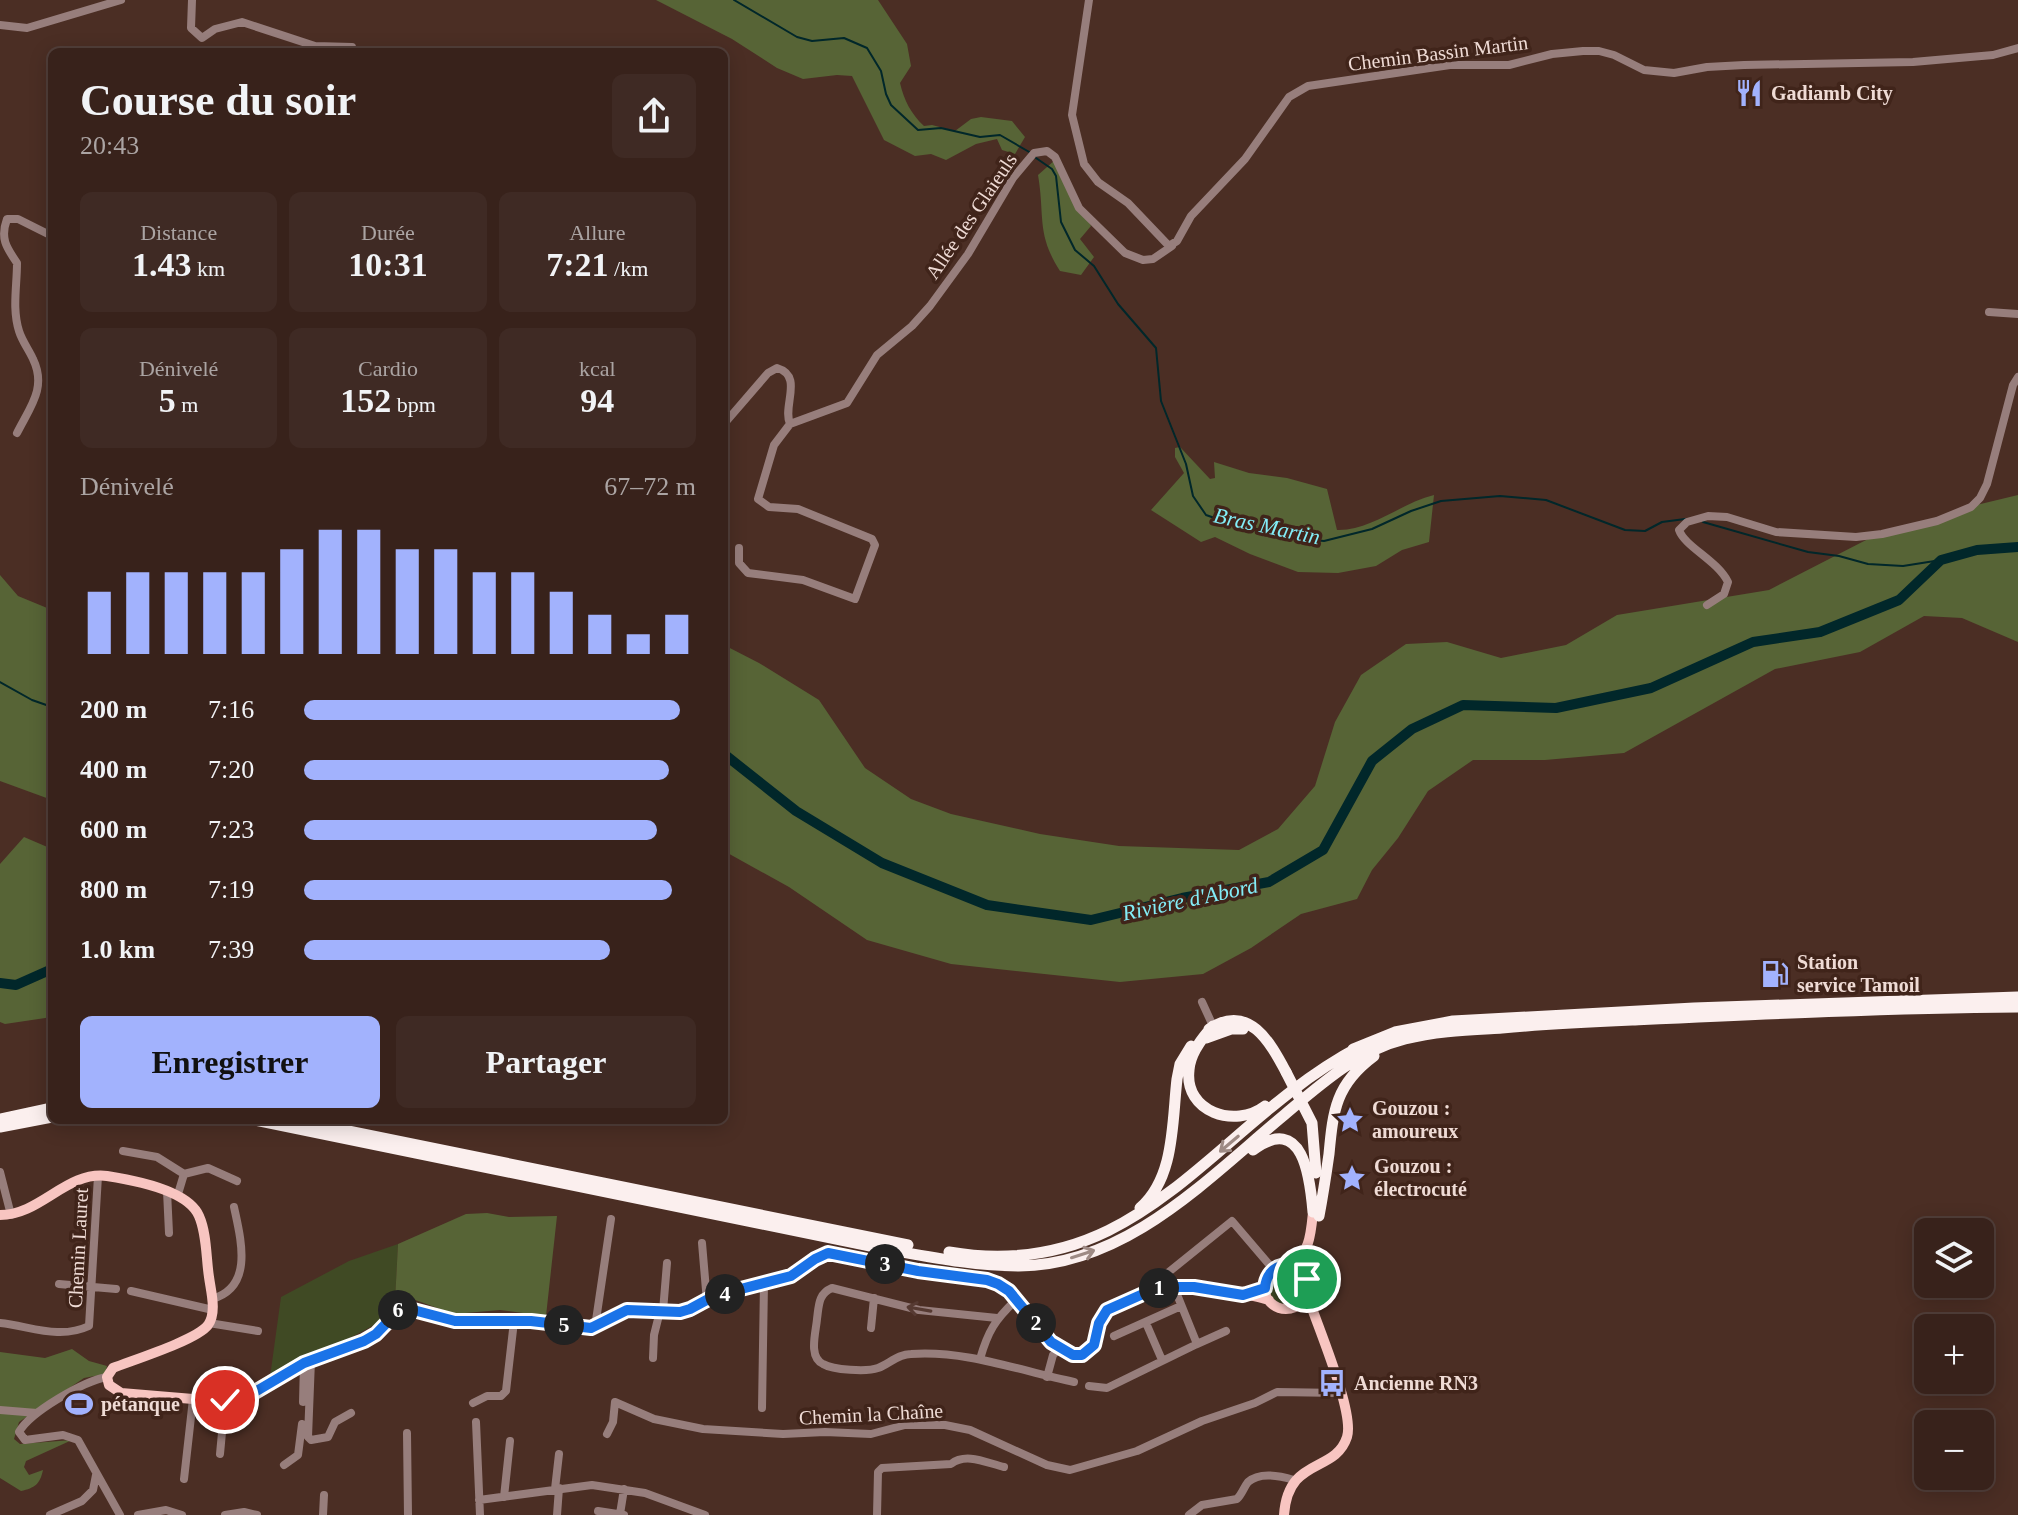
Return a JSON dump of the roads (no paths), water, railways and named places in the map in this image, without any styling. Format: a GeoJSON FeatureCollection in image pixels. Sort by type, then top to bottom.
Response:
{"type":"FeatureCollection","features":[{"type":"Feature","properties":{"kind":"highway"},"geometry":{"type":"LineString","coordinates":[[1213,1026],[1199,1043],[1189,1069],[1192,1093],[1210,1111],[1231,1117],[1259,1111],[1323,1061],[1395,1032],[1453,1021],[1694,1008],[2018,997]]}},
{"type":"Feature","properties":{"kind":"highway"},"geometry":{"type":"LineString","coordinates":[[1124,1238],[1174,1206],[1328,1078],[1360,1058],[1403,1040],[1429,1034],[1516,1027],[1865,1009],[2018,1007]]}},
{"type":"Feature","properties":{"kind":"highway"},"geometry":{"type":"LineString","coordinates":[[1063,1248],[1118,1222],[1143,1206],[1152,1196],[1168,1159],[1180,1064],[1196,1038],[1213,1026],[1230,1021],[1256,1028],[1265,1035],[1312,1123],[1316,1209]]}},
{"type":"Feature","properties":{"kind":"highway"},"geometry":{"type":"LineString","coordinates":[[1213,1026],[1242,1029],[1263,1040],[1286,1072]]}},
{"type":"Feature","properties":{"kind":"highway"},"geometry":{"type":"LineString","coordinates":[[1316,1209],[1332,1117],[1341,1091],[1365,1063],[1375,1055],[1415,1041],[1516,1027]]}},
{"type":"Feature","properties":{"kind":"highway"},"geometry":{"type":"LineString","coordinates":[[1199,1043],[1231,1029]]}},
{"type":"Feature","properties":{"kind":"highway"},"geometry":{"type":"LineString","coordinates":[[314,1124],[958,1254],[1014,1256],[1063,1248],[1119,1227],[1140,1215],[1317,1071],[1359,1047]]}},
{"type":"Feature","properties":{"kind":"highway"},"geometry":{"type":"LineString","coordinates":[[0,1119],[48,1109]]}},
{"type":"Feature","properties":{"kind":"highway"},"geometry":{"type":"LineString","coordinates":[[0,1127],[48,1118]]}},
{"type":"Feature","properties":{"kind":"highway"},"geometry":{"type":"LineString","coordinates":[[274,1124],[880,1248],[976,1264],[1044,1264],[1080,1256],[1124,1238],[1177,1210],[1269,1139],[1290,1142],[1303,1155],[1316,1209]]}},
{"type":"Feature","properties":{"kind":"main road"},"geometry":{"type":"LineString","coordinates":[[5,1215],[31,1209],[77,1180],[98,1176],[172,1193],[194,1207],[202,1224],[212,1305],[209,1323],[194,1336],[113,1368],[107,1377],[109,1385],[121,1393],[193,1399],[225,1400],[248,1396],[308,1362],[364,1341],[376,1334],[402,1307],[455,1321],[514,1321],[595,1327],[627,1310],[680,1312],[707,1302],[714,1296],[791,1276],[828,1253],[998,1284],[1059,1349],[1073,1355],[1089,1352],[1107,1310],[1170,1287],[1194,1287],[1269,1300],[1279,1307],[1300,1307],[1315,1318]]}},
{"type":"Feature","properties":{"kind":"main road"},"geometry":{"type":"LineString","coordinates":[[1269,1300],[1265,1288],[1268,1275],[1273,1269],[1290,1265],[1302,1256],[1316,1209]]}},
{"type":"Feature","properties":{"kind":"main road"},"geometry":{"type":"LineString","coordinates":[[1284,1515],[1285,1497],[1294,1480],[1328,1458],[1346,1439],[1346,1411],[1307,1294],[1308,1285],[1303,1273],[1304,1264],[1314,1246],[1316,1209]]}},
{"type":"Feature","properties":{"kind":"main road"},"geometry":{"type":"LineString","coordinates":[[1290,1265],[1303,1273]]}},
{"type":"Feature","properties":{"kind":"main road"},"geometry":{"type":"LineString","coordinates":[[1243,1295],[1265,1288]]}},
{"type":"Feature","properties":{"kind":"main road"},"geometry":{"type":"LineString","coordinates":[[1296,1306],[1307,1294]]}},
{"type":"Feature","properties":{"kind":"street"},"geometry":{"type":"LineString","coordinates":[[0,25],[27,28],[121,0]]}},
{"type":"Feature","properties":{"kind":"street"},"geometry":{"type":"LineString","coordinates":[[192,0],[191,28],[202,38],[215,29],[242,22],[315,46],[334,48]]}},
{"type":"Feature","properties":{"kind":"street"},"geometry":{"type":"LineString","coordinates":[[1089,0],[1072,115],[1084,164],[1098,182],[1128,203],[1166,245],[1173,246]]}},
{"type":"Feature","properties":{"kind":"street","name":"Chemin Bassin Martin"},"geometry":{"type":"LineString","coordinates":[[1173,246],[1191,216],[1245,159],[1289,97],[1308,86],[1450,65],[1509,65],[1552,54],[1583,51],[1614,55],[1644,70],[1674,73],[1732,66],[1913,62],[1993,55],[2018,48]]}},
{"type":"Feature","properties":{"kind":"street","name":"Allée des Glaieuls"},"geometry":{"type":"LineString","coordinates":[[790,424],[847,403],[877,355],[912,326],[937,296],[968,254],[1013,178],[1034,153],[1047,151],[1055,157],[1079,208],[1125,253],[1143,260],[1153,259],[1173,246]]}},
{"type":"Feature","properties":{"kind":"street"},"geometry":{"type":"LineString","coordinates":[[17,433],[35,397],[40,379],[18,330],[15,301],[17,263],[2,244],[1,231],[4,221],[10,217],[48,234]]}},
{"type":"Feature","properties":{"kind":"street"},"geometry":{"type":"LineString","coordinates":[[1989,312],[2018,314]]}},
{"type":"Feature","properties":{"kind":"street"},"geometry":{"type":"LineString","coordinates":[[728,419],[768,373],[777,368],[787,373],[792,382],[787,415],[790,424],[774,445],[758,499],[769,507],[798,509],[872,539],[875,545],[855,599],[803,580],[748,573],[739,563],[739,548]]}},
{"type":"Feature","properties":{"kind":"street"},"geometry":{"type":"LineString","coordinates":[[1707,605],[1724,594],[1728,582],[1711,559],[1682,536],[1679,530],[1687,522],[1708,516],[1727,517],[1776,532],[1856,537],[1937,521],[1971,507],[1987,484],[2013,385],[2018,377]]}},
{"type":"Feature","properties":{"kind":"street"},"geometry":{"type":"LineString","coordinates":[[1202,1002],[1213,1026]]}},
{"type":"Feature","properties":{"kind":"street"},"geometry":{"type":"LineString","coordinates":[[123,1151],[157,1157],[184,1174]]}},
{"type":"Feature","properties":{"kind":"street"},"geometry":{"type":"LineString","coordinates":[[169,1233],[172,1193],[184,1174],[208,1168],[237,1181]]}},
{"type":"Feature","properties":{"kind":"street"},"geometry":{"type":"LineString","coordinates":[[0,1172],[5,1215]]}},
{"type":"Feature","properties":{"kind":"street","name":"Chemin Lauret"},"geometry":{"type":"LineString","coordinates":[[0,1323],[47,1333],[90,1325],[98,1176]]}},
{"type":"Feature","properties":{"kind":"street"},"geometry":{"type":"LineString","coordinates":[[131,1291],[212,1305],[228,1293],[234,1287],[241,1269],[240,1234],[234,1207]]}},
{"type":"Feature","properties":{"kind":"street"},"geometry":{"type":"LineString","coordinates":[[595,1327],[611,1219]]}},
{"type":"Feature","properties":{"kind":"street"},"geometry":{"type":"LineString","coordinates":[[1197,1344],[1165,1275],[1232,1221],[1273,1269]]}},
{"type":"Feature","properties":{"kind":"street"},"geometry":{"type":"LineString","coordinates":[[702,1243],[707,1302]]}},
{"type":"Feature","properties":{"kind":"street"},"geometry":{"type":"LineString","coordinates":[[653,1358],[667,1263]]}},
{"type":"Feature","properties":{"kind":"street"},"geometry":{"type":"LineString","coordinates":[[762,1408],[764,1283]]}},
{"type":"Feature","properties":{"kind":"street"},"geometry":{"type":"LineString","coordinates":[[59,1284],[116,1289]]}},
{"type":"Feature","properties":{"kind":"street"},"geometry":{"type":"LineString","coordinates":[[997,1318],[919,1310],[840,1289],[826,1291],[819,1301],[814,1352],[819,1361],[828,1366],[863,1370],[880,1367],[906,1354],[980,1359],[1074,1382]]}},
{"type":"Feature","properties":{"kind":"street"},"geometry":{"type":"LineString","coordinates":[[871,1328],[874,1298]]}},
{"type":"Feature","properties":{"kind":"street"},"geometry":{"type":"LineString","coordinates":[[980,1359],[997,1318],[1016,1300]]}},
{"type":"Feature","properties":{"kind":"street"},"geometry":{"type":"LineString","coordinates":[[1114,1336],[1181,1306]]}},
{"type":"Feature","properties":{"kind":"street"},"geometry":{"type":"LineString","coordinates":[[473,1403],[487,1396],[501,1396],[506,1391],[514,1321]]}},
{"type":"Feature","properties":{"kind":"street"},"geometry":{"type":"LineString","coordinates":[[209,1323],[258,1331]]}},
{"type":"Feature","properties":{"kind":"street"},"geometry":{"type":"LineString","coordinates":[[1146,1323],[1162,1360]]}},
{"type":"Feature","properties":{"kind":"street"},"geometry":{"type":"LineString","coordinates":[[1089,1386],[1107,1388],[1226,1331]]}},
{"type":"Feature","properties":{"kind":"street"},"geometry":{"type":"LineString","coordinates":[[1047,1377],[1053,1355],[1059,1349]]}},
{"type":"Feature","properties":{"kind":"street"},"geometry":{"type":"LineString","coordinates":[[308,1362],[308,1437],[311,1440],[328,1437],[335,1422],[351,1413]]}},
{"type":"Feature","properties":{"kind":"street"},"geometry":{"type":"LineString","coordinates":[[284,1465],[298,1455],[308,1362]]}},
{"type":"Feature","properties":{"kind":"street"},"geometry":{"type":"LineString","coordinates":[[107,1377],[86,1383],[38,1413],[19,1432],[21,1439],[29,1440],[71,1436],[81,1445],[117,1513]]}},
{"type":"Feature","properties":{"kind":"street","name":"Chemin la Chaîne"},"geometry":{"type":"LineString","coordinates":[[607,1434],[613,1422],[615,1402],[678,1426],[783,1434],[871,1434],[905,1425],[945,1425],[970,1430],[1047,1465],[1070,1470],[1137,1451],[1202,1421],[1277,1392],[1340,1393]]}},
{"type":"Feature","properties":{"kind":"street"},"geometry":{"type":"LineString","coordinates":[[184,1479],[193,1399]]}},
{"type":"Feature","properties":{"kind":"street"},"geometry":{"type":"LineString","coordinates":[[220,1454],[225,1400]]}},
{"type":"Feature","properties":{"kind":"street"},"geometry":{"type":"LineString","coordinates":[[0,1410],[38,1413]]}},
{"type":"Feature","properties":{"kind":"street"},"geometry":{"type":"LineString","coordinates":[[476,1422],[480,1515]]}},
{"type":"Feature","properties":{"kind":"street"},"geometry":{"type":"LineString","coordinates":[[407,1433],[408,1515]]}},
{"type":"Feature","properties":{"kind":"street"},"geometry":{"type":"LineString","coordinates":[[504,1497],[510,1441]]}},
{"type":"Feature","properties":{"kind":"street"},"geometry":{"type":"LineString","coordinates":[[557,1515],[559,1454]]}},
{"type":"Feature","properties":{"kind":"street"},"geometry":{"type":"LineString","coordinates":[[877,1515],[878,1472],[882,1468],[953,1464],[957,1459],[979,1459],[1004,1467]]}},
{"type":"Feature","properties":{"kind":"street"},"geometry":{"type":"LineString","coordinates":[[50,1515],[82,1501],[93,1490],[96,1475]]}},
{"type":"Feature","properties":{"kind":"street"},"geometry":{"type":"LineString","coordinates":[[1189,1515],[1202,1505],[1237,1499],[1254,1479],[1280,1475],[1294,1480]]}},
{"type":"Feature","properties":{"kind":"street"},"geometry":{"type":"LineString","coordinates":[[479,1500],[592,1485],[645,1493],[705,1515]]}},
{"type":"Feature","properties":{"kind":"street"},"geometry":{"type":"LineString","coordinates":[[598,1511],[622,1515],[624,1489]]}},
{"type":"Feature","properties":{"kind":"street"},"geometry":{"type":"LineString","coordinates":[[323,1515],[324,1495]]}},
{"type":"Feature","properties":{"kind":"street"},"geometry":{"type":"LineString","coordinates":[[138,1515],[157,1510],[182,1515]]}},
{"type":"Feature","properties":{"kind":"street"},"geometry":{"type":"LineString","coordinates":[[225,1515],[244,1512],[257,1515]]}},
{"type":"Feature","properties":{"kind":"waterway","name":"Bras Martin"},"geometry":{"type":"LineString","coordinates":[[734,0],[797,37],[812,41],[844,38],[867,48],[881,71],[891,105],[918,130],[941,128],[980,137],[1000,135],[1031,153]]}},
{"type":"Feature","properties":{"kind":"waterway","name":"Bras Martin"},"geometry":{"type":"LineString","coordinates":[[1036,158],[1052,169],[1056,176],[1061,222],[1075,250],[1094,266],[1118,304],[1156,348],[1161,401],[1186,464],[1193,496],[1206,515],[1294,538],[1324,541],[1372,529],[1441,501],[1500,496],[1546,500],[1625,530],[1645,531],[1662,522],[1685,519]]}},
{"type":"Feature","properties":{"kind":"waterway","name":"Bras Martin"},"geometry":{"type":"LineString","coordinates":[[1703,522],[1808,552],[1868,564],[1903,566],[1941,560]]}},
{"type":"Feature","properties":{"kind":"waterway","name":"Rivière d'Abord"},"geometry":{"type":"LineString","coordinates":[[728,757],[796,811],[882,863],[987,905],[1091,920],[1182,898],[1269,882],[1323,850],[1372,761],[1412,729],[1463,705],[1556,708],[1651,688],[1753,642],[1820,632],[1899,600],[1941,560],[1977,550],[2018,547]]}},
{"type":"Feature","properties":{"kind":"waterway"},"geometry":{"type":"LineString","coordinates":[[0,682],[48,706]]}},
{"type":"Feature","properties":{"kind":"waterway","name":"Rivière d'Abord"},"geometry":{"type":"LineString","coordinates":[[0,983],[16,985],[48,971]]}},
{"type":"Feature","properties":{"kind":"place","name":"Gadiamb City"},"geometry":{"type":"Point","coordinates":[1749,93]}},
{"type":"Feature","properties":{"kind":"place","name":"Station service Tamoil"},"geometry":{"type":"Point","coordinates":[1775,974]}},
{"type":"Feature","properties":{"kind":"place","name":"Gouzou : amoureux"},"geometry":{"type":"Point","coordinates":[1350,1120]}},
{"type":"Feature","properties":{"kind":"place","name":"Gouzou : électrocuté"},"geometry":{"type":"Point","coordinates":[1352,1178]}},
{"type":"Feature","properties":{"kind":"place","name":"Ancienne RN3"},"geometry":{"type":"Point","coordinates":[1332,1383]}},
{"type":"Feature","properties":{"kind":"place","name":"pétanque"},"geometry":{"type":"Point","coordinates":[79,1404]}}]}
